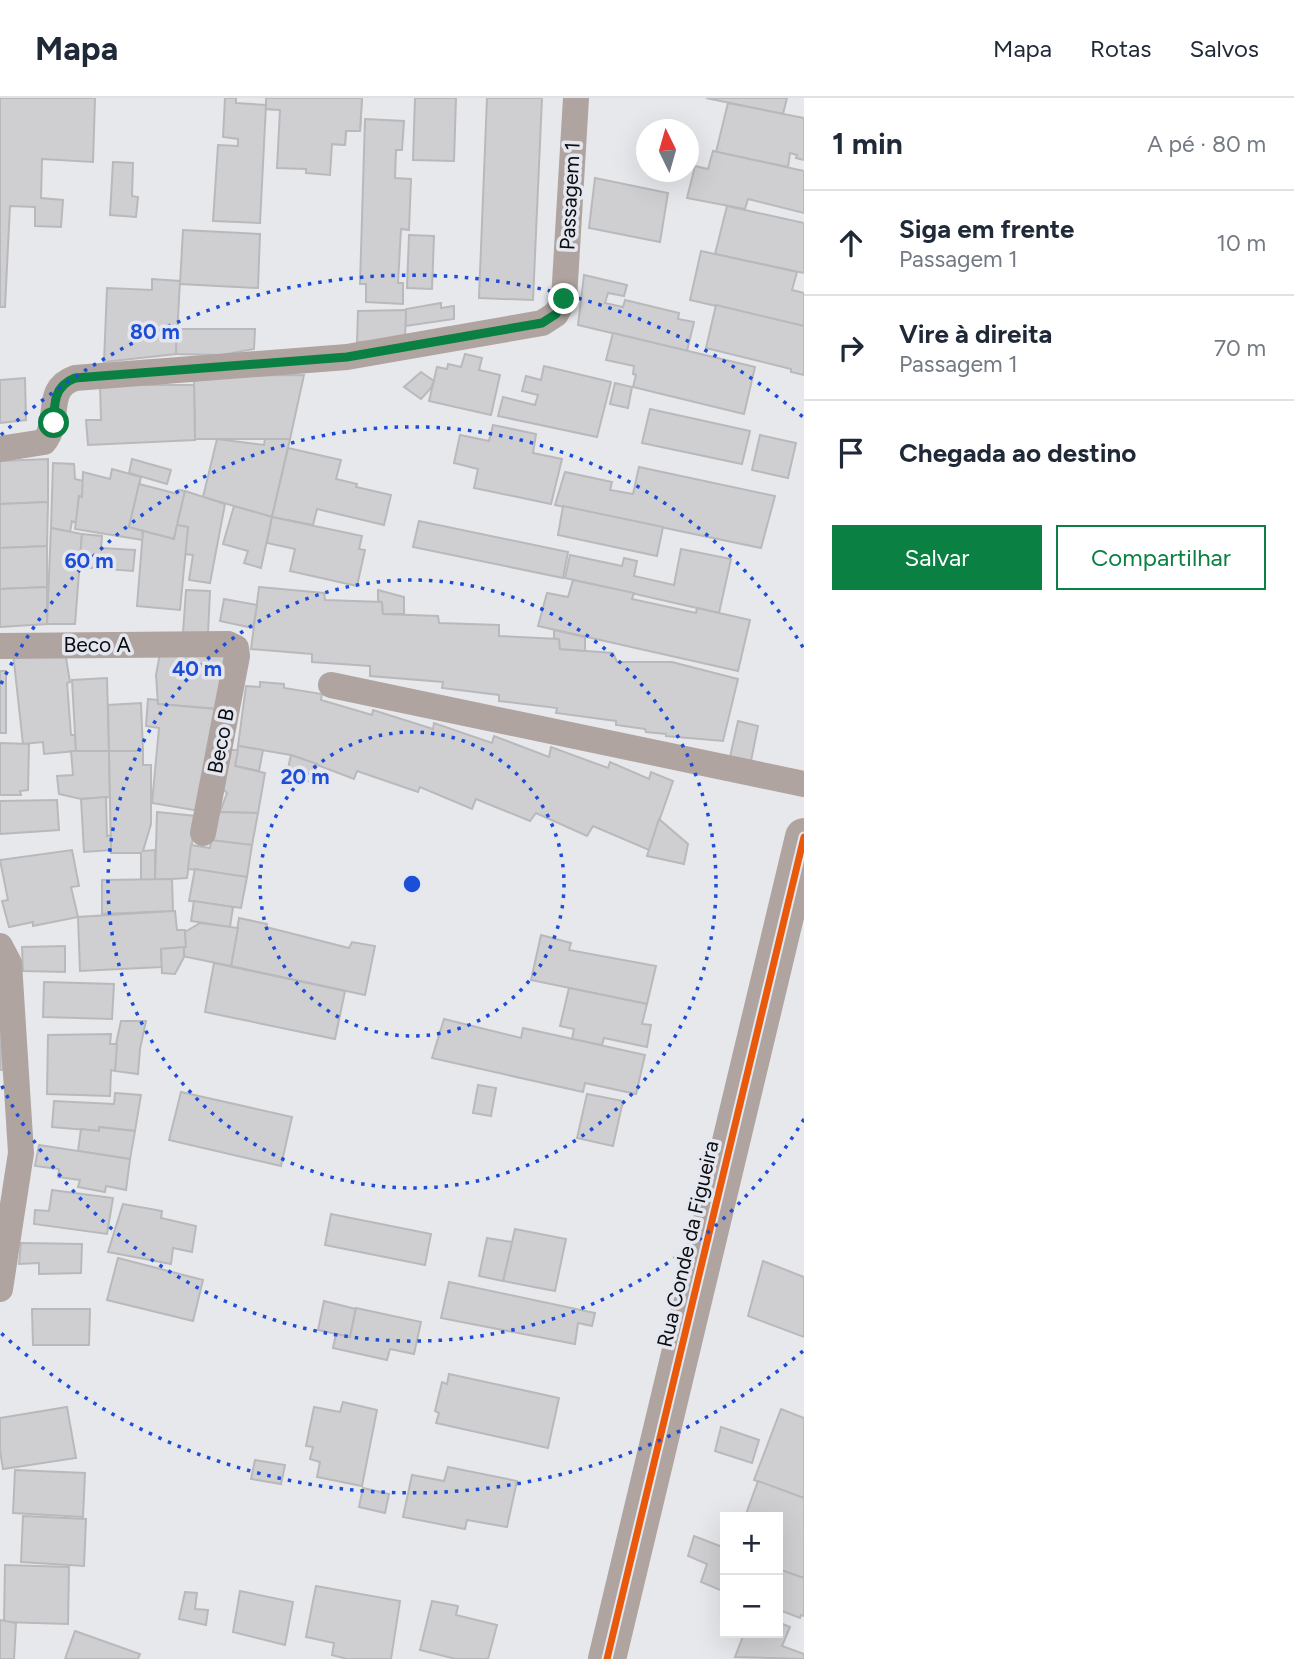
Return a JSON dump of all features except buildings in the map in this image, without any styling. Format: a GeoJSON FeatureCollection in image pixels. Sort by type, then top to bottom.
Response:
{"type":"FeatureCollection","features":[{"type":"Feature","properties":{"kind":"street","name":"Rua Conde da Figueira"},"geometry":{"type":"LineString","coordinates":[[607,1659],[804,837]]}},
{"type":"Feature","properties":{"kind":"lane","name":"Passagem 1"},"geometry":{"type":"LineString","coordinates":[[0,449],[44,442],[51,434],[54,423],[54,400],[58,390],[65,382],[75,378],[347,357],[542,323],[556,314],[564,299],[576,98]]}},
{"type":"Feature","properties":{"kind":"lane","name":"Beco A"},"geometry":{"type":"LineString","coordinates":[[0,646],[228,644],[236,648]]}},
{"type":"Feature","properties":{"kind":"lane","name":"Beco B"},"geometry":{"type":"LineString","coordinates":[[203,834],[237,656],[236,648]]}},
{"type":"Feature","properties":{"kind":"lane"},"geometry":{"type":"LineString","coordinates":[[331,685],[804,784]]}},
{"type":"Feature","properties":{"kind":"lane"},"geometry":{"type":"LineString","coordinates":[[0,946],[9,963],[21,1153],[0,1289]]}},
{"type":"Feature","properties":{"kind":"cycle path"},"geometry":{"type":"LineString","coordinates":[[607,1659],[804,837]]}},
{"type":"Feature","properties":{"kind":"route"},"geometry":{"type":"LineString","coordinates":[[54,423],[54,400],[58,390],[65,382],[75,378],[347,357],[542,323],[556,314],[564,299]]}}]}
